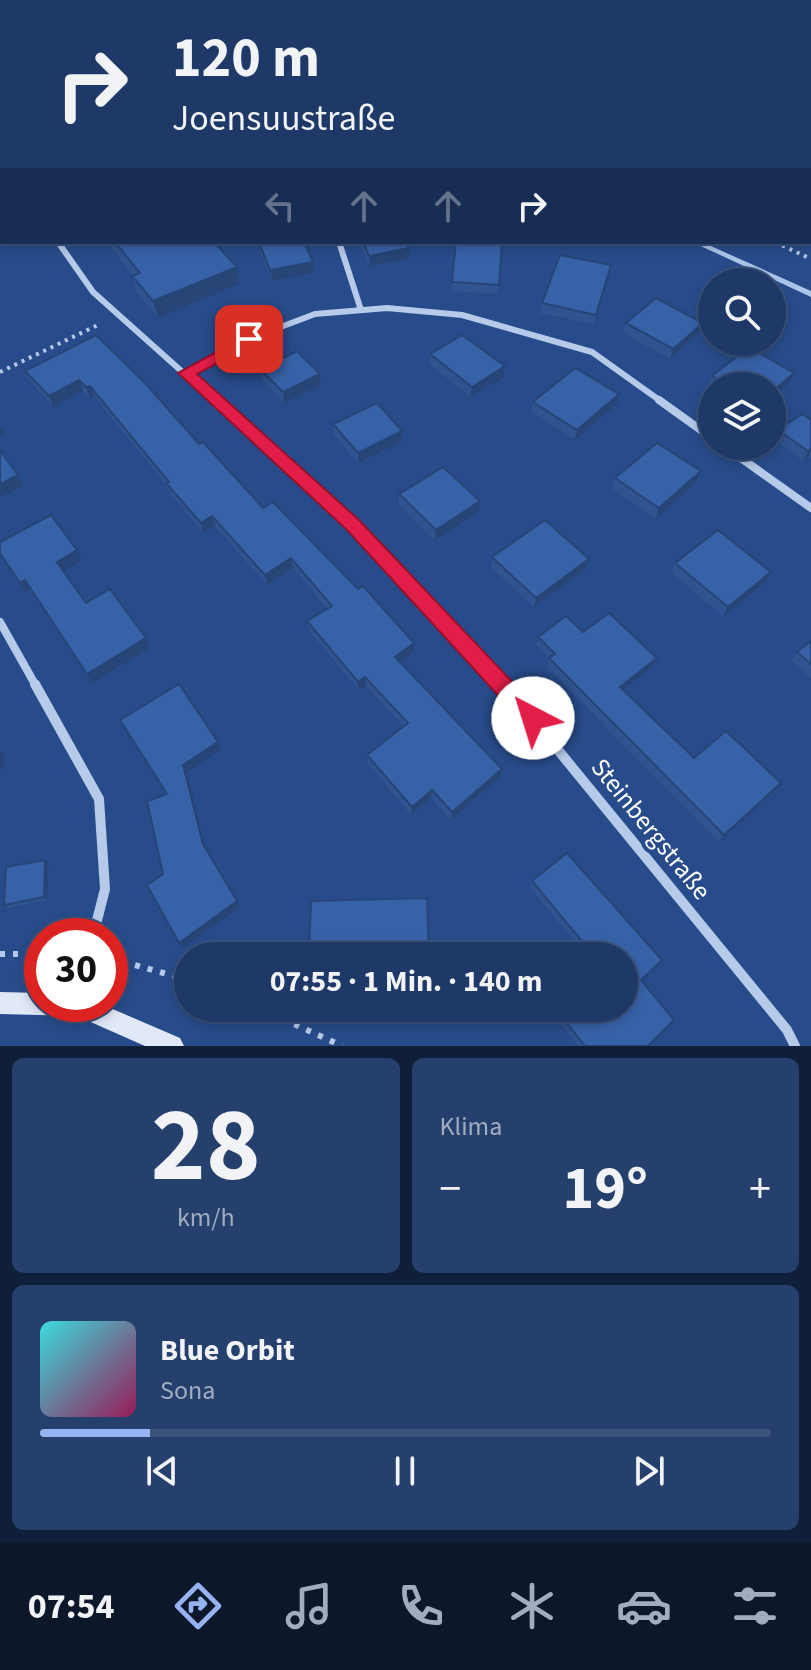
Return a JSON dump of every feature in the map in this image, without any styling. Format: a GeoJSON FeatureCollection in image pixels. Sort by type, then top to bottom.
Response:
{"type":"FeatureCollection","features":[{"type":"Feature","properties":{"kind":"main road"},"geometry":{"type":"LineString","coordinates":[[0,1003],[24,1004]]}},
{"type":"Feature","properties":{"kind":"main road"},"geometry":{"type":"LineString","coordinates":[[116,1022],[172,1046]]}},
{"type":"Feature","properties":{"kind":"street","name":"Steinbergstraße"},"geometry":{"type":"LineString","coordinates":[[59,244],[93,292],[353,525],[513,694],[787,1030],[795,1046]]}},
{"type":"Feature","properties":{"kind":"street"},"geometry":{"type":"LineString","coordinates":[[340,244],[361,310]]}},
{"type":"Feature","properties":{"kind":"street"},"geometry":{"type":"LineString","coordinates":[[186,373],[249,339],[315,314],[387,308],[462,315],[592,352],[698,428]]}},
{"type":"Feature","properties":{"kind":"street"},"geometry":{"type":"LineString","coordinates":[[744,460],[811,508]]}},
{"type":"Feature","properties":{"kind":"street"},"geometry":{"type":"LineString","coordinates":[[0,622],[99,799],[105,889],[98,918]]}},
{"type":"Feature","properties":{"kind":"path"},"geometry":{"type":"LineString","coordinates":[[779,244],[811,259]]}},
{"type":"Feature","properties":{"kind":"path"},"geometry":{"type":"LineString","coordinates":[[0,372],[119,315]]}},
{"type":"Feature","properties":{"kind":"path"},"geometry":{"type":"LineString","coordinates":[[0,954],[24,954]]}},
{"type":"Feature","properties":{"kind":"path"},"geometry":{"type":"LineString","coordinates":[[128,963],[174,976]]}},
{"type":"Feature","properties":{"kind":"path"},"geometry":{"type":"LineString","coordinates":[[290,1022],[342,1046]]}},
{"type":"Feature","properties":{"kind":"building"},"geometry":{"type":"Polygon","coordinates":[[[117,244],[216,244],[237,267],[153,301],[132,276],[140,273],[117,244]]]}},
{"type":"Feature","properties":{"kind":"building"},"geometry":{"type":"Polygon","coordinates":[[[260,244],[305,244],[313,262],[270,270],[260,244]]]}},
{"type":"Feature","properties":{"kind":"building"},"geometry":{"type":"Polygon","coordinates":[[[364,244],[407,244],[409,248],[369,256],[364,244]]]}},
{"type":"Feature","properties":{"kind":"building"},"geometry":{"type":"Polygon","coordinates":[[[456,244],[502,244],[499,285],[452,282],[456,244]]]}},
{"type":"Feature","properties":{"kind":"building"},"geometry":{"type":"Polygon","coordinates":[[[560,255],[611,265],[596,315],[542,303],[560,255]]]}},
{"type":"Feature","properties":{"kind":"building"},"geometry":{"type":"Polygon","coordinates":[[[656,298],[698,320],[698,327],[673,349],[626,323],[656,298]]]}},
{"type":"Feature","properties":{"kind":"building"},"geometry":{"type":"Polygon","coordinates":[[[96,335],[145,383],[199,444],[203,442],[263,508],[273,502],[358,589],[363,586],[414,643],[395,657],[502,769],[452,812],[432,790],[412,807],[367,755],[408,723],[365,677],[358,682],[307,621],[332,606],[291,558],[265,575],[212,516],[201,523],[90,386],[86,387],[79,380],[49,396],[25,371],[96,335]]]}},
{"type":"Feature","properties":{"kind":"building"},"geometry":{"type":"Polygon","coordinates":[[[462,335],[505,366],[472,387],[430,354],[462,335]]]}},
{"type":"Feature","properties":{"kind":"building"},"geometry":{"type":"Polygon","coordinates":[[[297,351],[320,374],[283,392],[260,369],[297,351]]]}},
{"type":"Feature","properties":{"kind":"building"},"geometry":{"type":"Polygon","coordinates":[[[738,356],[765,356],[794,373],[786,380],[786,372],[717,372],[738,356]]]}},
{"type":"Feature","properties":{"kind":"building"},"geometry":{"type":"Polygon","coordinates":[[[575,368],[619,394],[577,430],[533,402],[575,368]]]}},
{"type":"Feature","properties":{"kind":"building"},"geometry":{"type":"Polygon","coordinates":[[[377,403],[402,431],[358,453],[333,424],[377,403]]]}},
{"type":"Feature","properties":{"kind":"building"},"geometry":{"type":"Polygon","coordinates":[[[802,414],[811,420],[811,449],[808,451],[786,436],[786,425],[802,414]]]}},
{"type":"Feature","properties":{"kind":"building"},"geometry":{"type":"Polygon","coordinates":[[[657,443],[701,471],[659,508],[615,478],[657,443]]]}},
{"type":"Feature","properties":{"kind":"building"},"geometry":{"type":"Polygon","coordinates":[[[0,450],[18,475],[0,484],[0,450]]]}},
{"type":"Feature","properties":{"kind":"building"},"geometry":{"type":"Polygon","coordinates":[[[443,467],[480,501],[436,530],[399,494],[443,467]]]}},
{"type":"Feature","properties":{"kind":"building"},"geometry":{"type":"Polygon","coordinates":[[[51,515],[77,550],[57,562],[86,603],[110,589],[146,638],[87,674],[25,580],[20,583],[0,553],[0,542],[51,515]]]}},
{"type":"Feature","properties":{"kind":"building"},"geometry":{"type":"Polygon","coordinates":[[[545,520],[589,559],[536,598],[492,557],[545,520]]]}},
{"type":"Feature","properties":{"kind":"building"},"geometry":{"type":"Polygon","coordinates":[[[718,530],[771,572],[728,607],[675,563],[718,530]]]}},
{"type":"Feature","properties":{"kind":"building"},"geometry":{"type":"Polygon","coordinates":[[[609,613],[657,658],[620,687],[694,758],[726,731],[781,783],[724,835],[549,658],[555,654],[538,637],[566,616],[583,632],[609,613]]]}},
{"type":"Feature","properties":{"kind":"building"},"geometry":{"type":"Polygon","coordinates":[[[811,641],[811,664],[797,652],[811,641]]]}},
{"type":"Feature","properties":{"kind":"building"},"geometry":{"type":"Polygon","coordinates":[[[179,684],[218,742],[183,765],[203,844],[237,901],[180,942],[147,885],[163,874],[147,801],[167,794],[120,720],[179,684]]]}},
{"type":"Feature","properties":{"kind":"building"},"geometry":{"type":"Polygon","coordinates":[[[567,853],[662,960],[641,980],[674,1020],[648,1046],[585,1046],[566,1022],[638,1022],[638,942],[582,942],[532,881],[567,853]]]}},
{"type":"Feature","properties":{"kind":"building"},"geometry":{"type":"Polygon","coordinates":[[[45,860],[44,897],[4,905],[6,867],[45,860]]]}},
{"type":"Feature","properties":{"kind":"building"},"geometry":{"type":"Polygon","coordinates":[[[427,898],[429,942],[310,942],[311,901],[427,898]]]}},
{"type":"Feature","properties":{"kind":"waterway"},"geometry":{"type":"LineString","coordinates":[[700,244],[811,294]]}},
{"type":"Feature","properties":{"kind":"route"},"geometry":{"type":"LineString","coordinates":[[249,339],[186,373],[353,525],[533,718]]}}]}
